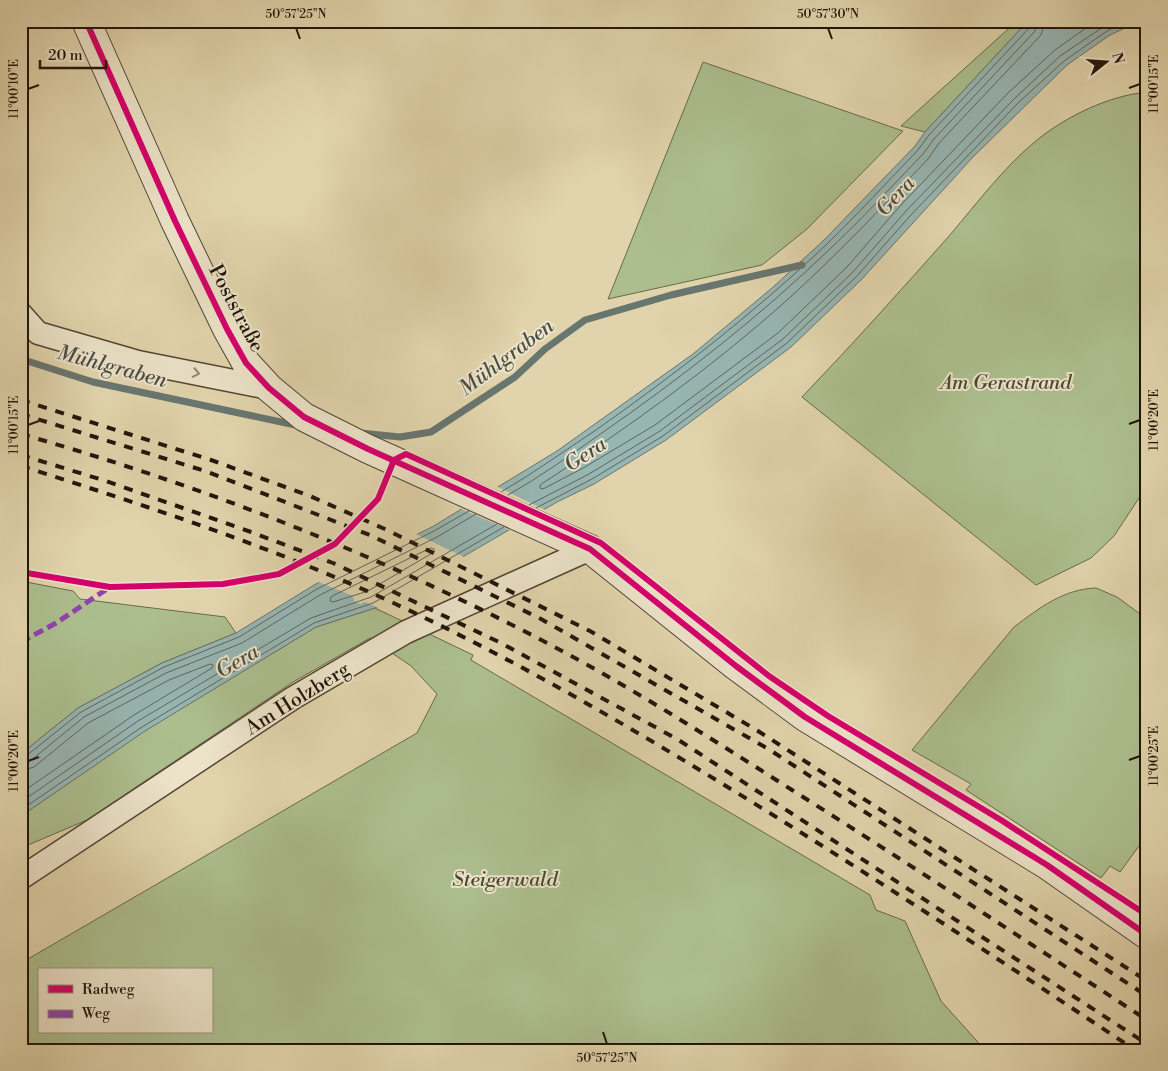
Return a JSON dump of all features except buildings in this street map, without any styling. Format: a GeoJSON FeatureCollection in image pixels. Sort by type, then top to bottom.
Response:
{"type":"FeatureCollection","features":[{"type":"Feature","properties":{"kind":"street","name":"Poststraße"},"geometry":{"type":"LineString","coordinates":[[86,21],[175,221],[227,329],[246,363],[269,388],[304,417],[368,449],[559,537],[590,549],[736,666],[805,717],[1047,865],[1147,935]]}},
{"type":"Feature","properties":{"kind":"street"},"geometry":{"type":"LineString","coordinates":[[21,314],[38,333],[138,362],[269,388]]}},
{"type":"Feature","properties":{"kind":"street","name":"Am Holzberg"},"geometry":{"type":"LineString","coordinates":[[21,878],[293,698],[398,636],[590,549]]}},
{"type":"Feature","properties":{"kind":"green space"},"geometry":{"type":"Polygon","coordinates":[[[1017,21],[1028,21],[925,132],[901,126],[1017,21]]]}},
{"type":"Feature","properties":{"kind":"green space"},"geometry":{"type":"Polygon","coordinates":[[[703,62],[903,131],[807,229],[762,265],[608,299],[703,62]]]}},
{"type":"Feature","properties":{"kind":"green space","name":"Am Gerastrand"},"geometry":{"type":"Polygon","coordinates":[[[1147,92],[1147,486],[1114,536],[1091,558],[1036,585],[802,397],[877,317],[991,186],[1037,140],[1061,123],[1089,108],[1132,94],[1147,92]]]}},
{"type":"Feature","properties":{"kind":"green space"},"geometry":{"type":"Polygon","coordinates":[[[21,581],[73,591],[80,599],[225,617],[236,633],[162,663],[78,708],[21,754],[21,581]]]}},
{"type":"Feature","properties":{"kind":"green space"},"geometry":{"type":"Polygon","coordinates":[[[1096,588],[1117,597],[1147,619],[1147,835],[1120,872],[1110,866],[1101,878],[966,790],[971,784],[912,750],[1014,627],[1052,601],[1073,592],[1096,588]]]}},
{"type":"Feature","properties":{"kind":"green space","name":"Steigerwald"},"geometry":{"type":"Polygon","coordinates":[[[375,608],[473,655],[471,660],[870,895],[876,910],[905,921],[941,1001],[985,1050],[21,1050],[21,963],[417,733],[437,694],[411,666],[370,638],[293,682],[87,820],[21,848],[21,816],[144,731],[316,627],[375,608]]]}},
{"type":"Feature","properties":{"kind":"water","name":"Gera"},"geometry":{"type":"Polygon","coordinates":[[[1028,21],[1140,21],[1110,35],[1067,65],[973,157],[861,280],[791,347],[666,440],[594,484],[557,502],[375,608],[316,627],[145,731],[21,816],[21,754],[78,708],[162,663],[236,633],[314,585],[432,527],[557,451],[693,354],[772,288],[824,240],[915,146],[925,132],[1028,21]]]}},
{"type":"Feature","properties":{"kind":"pier"},"geometry":{"type":"Polygon","coordinates":[[[496,486],[547,511],[512,531],[459,508],[496,486]]]}},
{"type":"Feature","properties":{"kind":"pier"},"geometry":{"type":"Polygon","coordinates":[[[414,533],[466,558],[379,608],[365,602],[360,604],[354,601],[353,596],[316,581],[414,533]]]}},
{"type":"Feature","properties":{"kind":"waterway","name":"Mühlgraben"},"geometry":{"type":"LineString","coordinates":[[360,433],[400,437],[431,432],[515,377],[545,349],[585,320],[671,295],[802,265]]}},
{"type":"Feature","properties":{"kind":"waterway","name":"Mühlgraben"},"geometry":{"type":"LineString","coordinates":[[21,359],[93,382],[300,426]]}},
{"type":"Feature","properties":{"kind":"railway"},"geometry":{"type":"LineString","coordinates":[[21,400],[211,460],[310,496],[387,530],[590,631],[758,731],[1147,981]]}},
{"type":"Feature","properties":{"kind":"railway"},"geometry":{"type":"LineString","coordinates":[[21,414],[205,471],[370,535],[541,619],[770,750],[1147,996]]}},
{"type":"Feature","properties":{"kind":"railway"},"geometry":{"type":"LineString","coordinates":[[21,434],[85,453],[213,496],[339,545],[462,600],[557,648],[692,727],[1147,1020]]}},
{"type":"Feature","properties":{"kind":"railway"},"geometry":{"type":"LineString","coordinates":[[21,455],[106,481],[333,563],[501,643],[677,739],[1147,1044]]}},
{"type":"Feature","properties":{"kind":"railway"},"geometry":{"type":"LineString","coordinates":[[21,466],[166,513],[309,566],[402,607],[497,654],[590,705],[773,815],[955,931],[1135,1050]]}},
{"type":"Feature","properties":{"kind":"marked path"},"geometry":{"type":"LineString","coordinates":[[21,642],[56,623],[110,587]]}},
{"type":"Feature","properties":{"kind":"cycle path"},"geometry":{"type":"LineString","coordinates":[[86,21],[175,221],[227,329],[246,363],[269,388],[304,417],[368,449],[590,549],[736,666],[805,717],[1047,865],[1147,935]]}},
{"type":"Feature","properties":{"kind":"cycle path"},"geometry":{"type":"LineString","coordinates":[[394,460],[406,454],[601,543],[769,676],[828,716],[1001,820],[1147,915]]}},
{"type":"Feature","properties":{"kind":"cycle path"},"geometry":{"type":"LineString","coordinates":[[21,572],[110,587],[223,584],[279,574],[335,544],[378,499],[394,460]]}}]}
